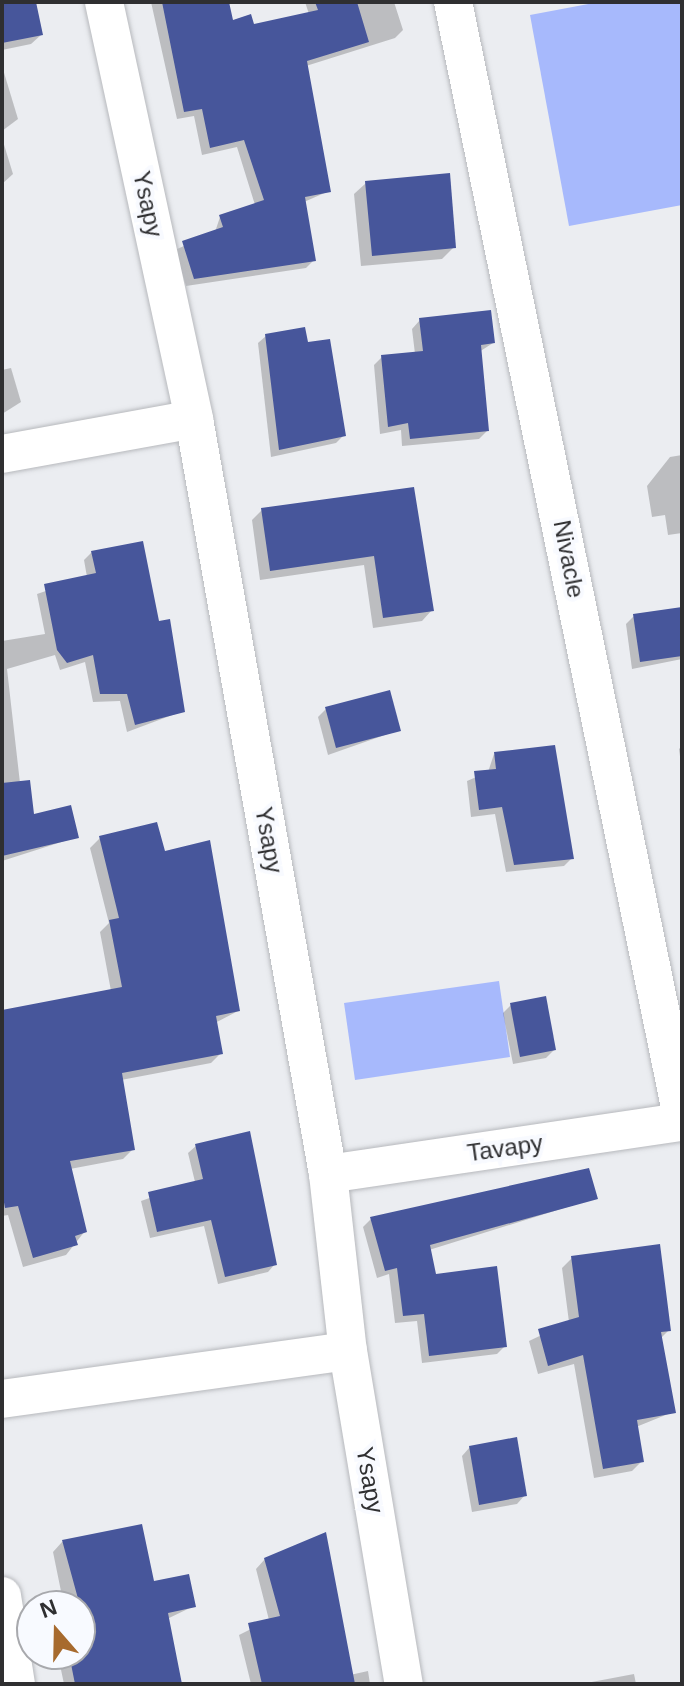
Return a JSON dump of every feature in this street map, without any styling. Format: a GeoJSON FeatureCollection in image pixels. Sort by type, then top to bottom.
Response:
{"type":"FeatureCollection","features":[{"type":"Feature","properties":{"kind":"street","name":"Ysapy"},"geometry":{"type":"LineString","coordinates":[[104,2],[194,419],[328,1174],[348,1351],[404,1684]]}},
{"type":"Feature","properties":{"kind":"street","name":"Nivacle"},"geometry":{"type":"LineString","coordinates":[[453,2],[682,1120]]}},
{"type":"Feature","properties":{"kind":"street"},"geometry":{"type":"LineString","coordinates":[[2,454],[194,419]]}},
{"type":"Feature","properties":{"kind":"street","name":"Tavapy"},"geometry":{"type":"LineString","coordinates":[[328,1174],[682,1120]]}},
{"type":"Feature","properties":{"kind":"street"},"geometry":{"type":"LineString","coordinates":[[2,1399],[348,1351]]}},
{"type":"Feature","properties":{"kind":"street"},"geometry":{"type":"LineString","coordinates":[[2,1596],[16,1684]]}},
{"type":"Feature","properties":{"kind":"shaded area"},"geometry":{"type":"Polygon","coordinates":[[[599,2],[682,2],[682,205],[569,226],[530,15],[599,2]]]}},
{"type":"Feature","properties":{"kind":"shaded area"},"geometry":{"type":"Polygon","coordinates":[[[499,981],[510,1057],[355,1080],[344,1003],[499,981]]]}},
{"type":"Feature","properties":{"kind":"building"},"geometry":{"type":"Polygon","coordinates":[[[2,2],[36,2],[43,35],[2,43],[2,2]]]}},
{"type":"Feature","properties":{"kind":"building"},"geometry":{"type":"Polygon","coordinates":[[[162,2],[229,2],[233,20],[251,14],[254,24],[318,10],[315,2],[357,2],[369,42],[307,61],[331,192],[305,197],[316,261],[194,279],[182,241],[223,227],[219,215],[264,200],[244,140],[210,148],[202,109],[184,112],[162,2]]]}},
{"type":"Feature","properties":{"kind":"building"},"geometry":{"type":"Polygon","coordinates":[[[450,173],[456,248],[372,256],[365,181],[450,173]]]}},
{"type":"Feature","properties":{"kind":"building"},"geometry":{"type":"Polygon","coordinates":[[[491,310],[495,343],[481,345],[489,431],[410,439],[408,423],[388,427],[381,355],[423,351],[419,318],[491,310]]]}},
{"type":"Feature","properties":{"kind":"building"},"geometry":{"type":"Polygon","coordinates":[[[305,327],[308,342],[330,339],[346,436],[279,450],[265,334],[305,327]]]}},
{"type":"Feature","properties":{"kind":"building"},"geometry":{"type":"Polygon","coordinates":[[[414,487],[434,611],[383,618],[374,556],[270,571],[261,508],[414,487]]]}},
{"type":"Feature","properties":{"kind":"building"},"geometry":{"type":"Polygon","coordinates":[[[143,541],[159,621],[170,619],[185,712],[135,725],[127,694],[100,694],[93,655],[67,663],[57,650],[44,584],[96,573],[91,551],[143,541]]]}},
{"type":"Feature","properties":{"kind":"building"},"geometry":{"type":"Polygon","coordinates":[[[682,607],[682,656],[640,662],[633,614],[682,607]]]}},
{"type":"Feature","properties":{"kind":"building"},"geometry":{"type":"Polygon","coordinates":[[[390,690],[401,731],[336,748],[325,707],[390,690]]]}},
{"type":"Feature","properties":{"kind":"building"},"geometry":{"type":"Polygon","coordinates":[[[555,745],[574,859],[514,865],[502,807],[479,810],[474,771],[496,769],[494,752],[555,745]]]}},
{"type":"Feature","properties":{"kind":"building"},"geometry":{"type":"Polygon","coordinates":[[[30,780],[34,814],[71,805],[79,838],[2,856],[2,783],[30,780]]]}},
{"type":"Feature","properties":{"kind":"building"},"geometry":{"type":"Polygon","coordinates":[[[157,822],[165,851],[210,840],[240,1011],[216,1016],[223,1054],[122,1073],[135,1150],[70,1161],[87,1232],[75,1236],[78,1245],[33,1258],[18,1206],[5,1208],[2,1191],[2,1010],[122,987],[109,920],[119,918],[99,836],[157,822]]]}},
{"type":"Feature","properties":{"kind":"building"},"geometry":{"type":"Polygon","coordinates":[[[546,996],[556,1050],[520,1057],[510,1003],[546,996]]]}},
{"type":"Feature","properties":{"kind":"building"},"geometry":{"type":"Polygon","coordinates":[[[250,1131],[277,1265],[225,1277],[211,1220],[157,1232],[148,1192],[203,1179],[195,1144],[250,1131]]]}},
{"type":"Feature","properties":{"kind":"building"},"geometry":{"type":"Polygon","coordinates":[[[589,1168],[598,1199],[430,1245],[436,1274],[497,1266],[507,1347],[429,1356],[424,1314],[403,1316],[397,1268],[385,1271],[370,1217],[589,1168]]]}},
{"type":"Feature","properties":{"kind":"building"},"geometry":{"type":"Polygon","coordinates":[[[660,1244],[671,1331],[661,1332],[676,1413],[637,1420],[644,1462],[603,1469],[583,1355],[548,1366],[538,1329],[579,1317],[571,1256],[660,1244]]]}},
{"type":"Feature","properties":{"kind":"building"},"geometry":{"type":"Polygon","coordinates":[[[517,1437],[527,1496],[479,1505],[469,1446],[517,1437]]]}},
{"type":"Feature","properties":{"kind":"building"},"geometry":{"type":"Polygon","coordinates":[[[142,1524],[154,1581],[189,1574],[196,1607],[168,1613],[182,1684],[75,1684],[72,1670],[96,1670],[96,1590],[76,1590],[62,1540],[142,1524]]]}},
{"type":"Feature","properties":{"kind":"building"},"geometry":{"type":"Polygon","coordinates":[[[326,1532],[355,1684],[262,1684],[248,1623],[280,1616],[264,1558],[326,1532]]]}}]}
